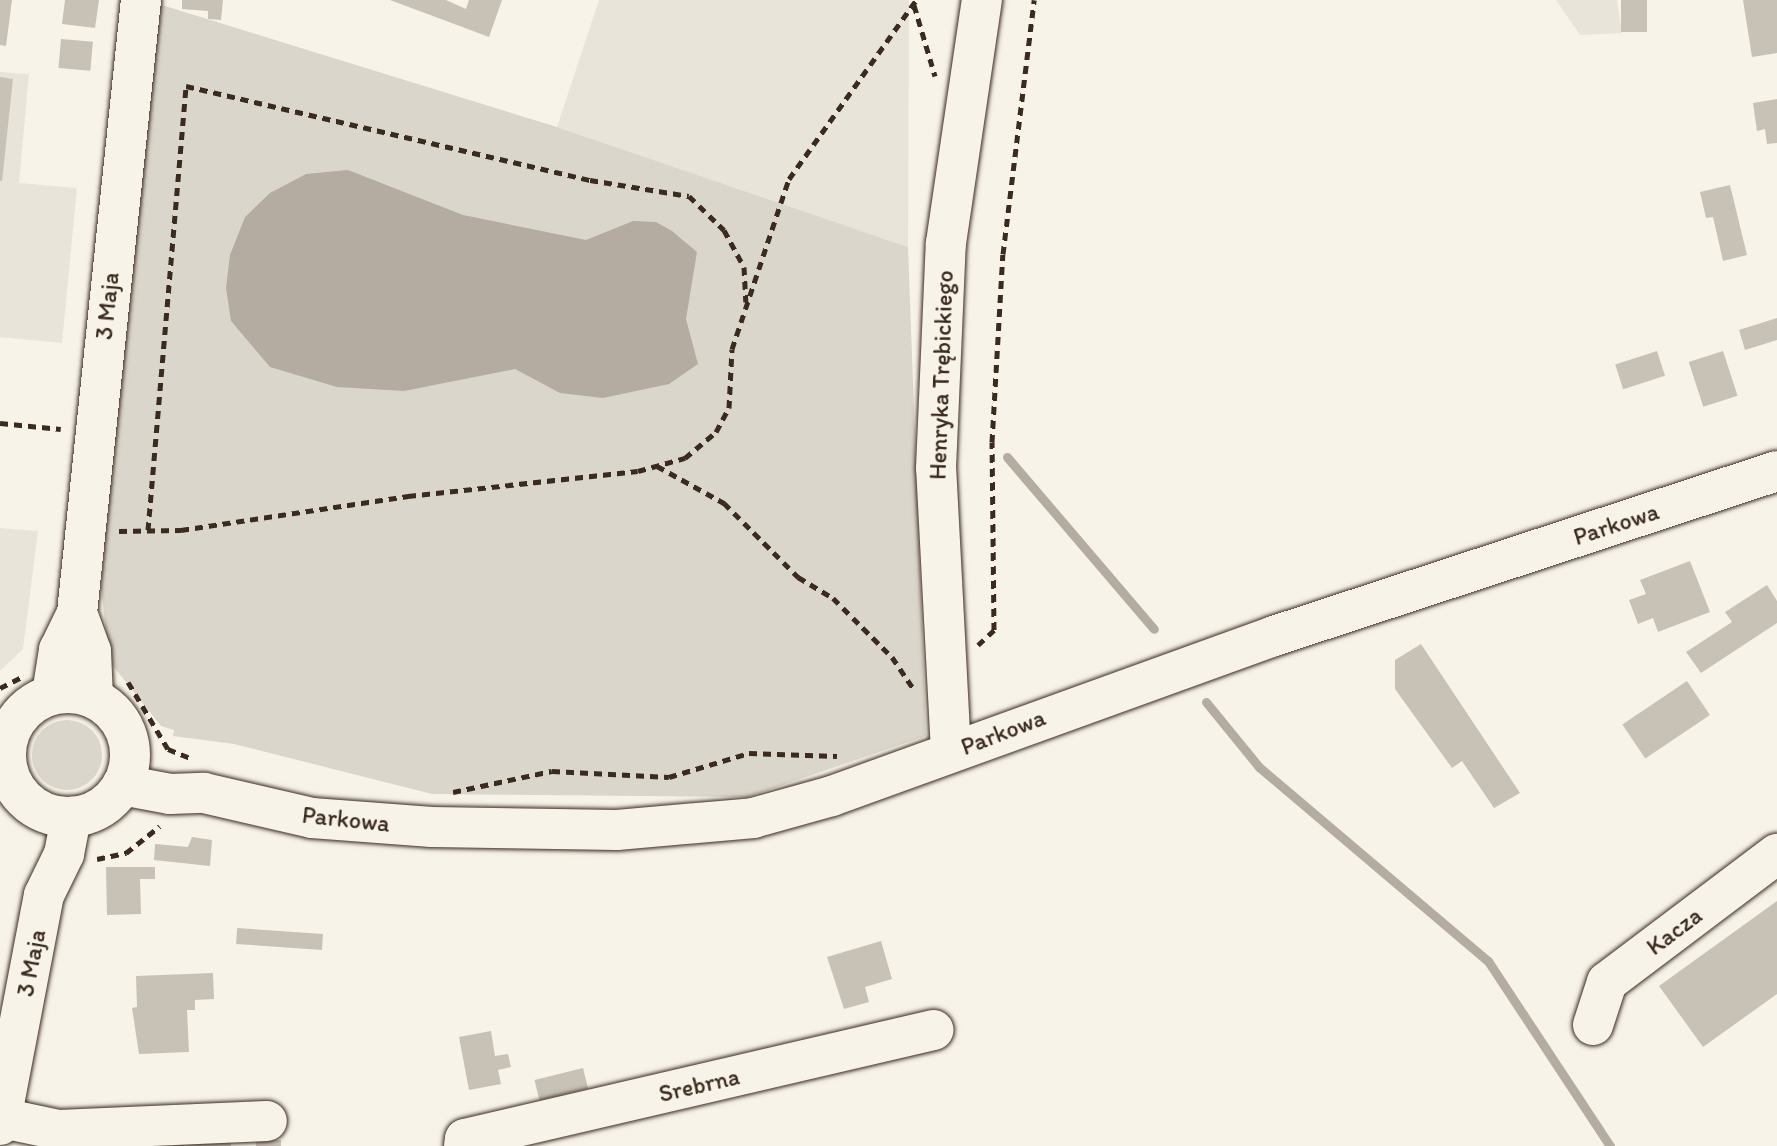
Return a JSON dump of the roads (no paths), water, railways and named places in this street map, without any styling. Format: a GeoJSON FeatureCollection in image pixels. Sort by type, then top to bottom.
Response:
{"type":"FeatureCollection","features":[{"type":"Feature","properties":{"kind":"street","name":"3 Maja"},"geometry":{"type":"LineString","coordinates":[[52,694],[59,650],[77,613],[82,530],[141,0]]}},
{"type":"Feature","properties":{"kind":"street","name":"Henryka Trębickiego"},"geometry":{"type":"LineString","coordinates":[[951,752],[936,468],[946,243],[965,98],[982,0]]}},
{"type":"Feature","properties":{"kind":"street","name":"Parkowa"},"geometry":{"type":"LineString","coordinates":[[126,770],[170,794],[204,793],[312,818],[432,827],[617,830],[753,818],[832,796],[1274,636],[1777,471]]}},
{"type":"Feature","properties":{"kind":"street","name":"3 Maja"},"geometry":{"type":"LineString","coordinates":[[77,613],[109,688]]}},
{"type":"Feature","properties":{"kind":"street"},"geometry":{"type":"LineString","coordinates":[[109,688],[120,721],[126,770],[92,812],[56,814],[18,792],[4,748],[20,715],[52,694],[109,688]]}},
{"type":"Feature","properties":{"kind":"street","name":"3 Maja"},"geometry":{"type":"LineString","coordinates":[[1,1122],[44,895],[64,854],[56,814]]}},
{"type":"Feature","properties":{"kind":"street","name":"Kacza"},"geometry":{"type":"LineString","coordinates":[[1593,1025],[1607,982],[1777,854]]}},
{"type":"Feature","properties":{"kind":"street","name":"Srebrna"},"geometry":{"type":"LineString","coordinates":[[464,1143],[933,1030]]}},
{"type":"Feature","properties":{"kind":"street"},"geometry":{"type":"LineString","coordinates":[[1,1122],[59,1130],[267,1121]]}},
{"type":"Feature","properties":{"kind":"waterway"},"geometry":{"type":"LineString","coordinates":[[1007,457],[1154,629]]}},
{"type":"Feature","properties":{"kind":"waterway"},"geometry":{"type":"LineString","coordinates":[[1206,702],[1259,767],[1488,961],[1610,1146]]}}]}
